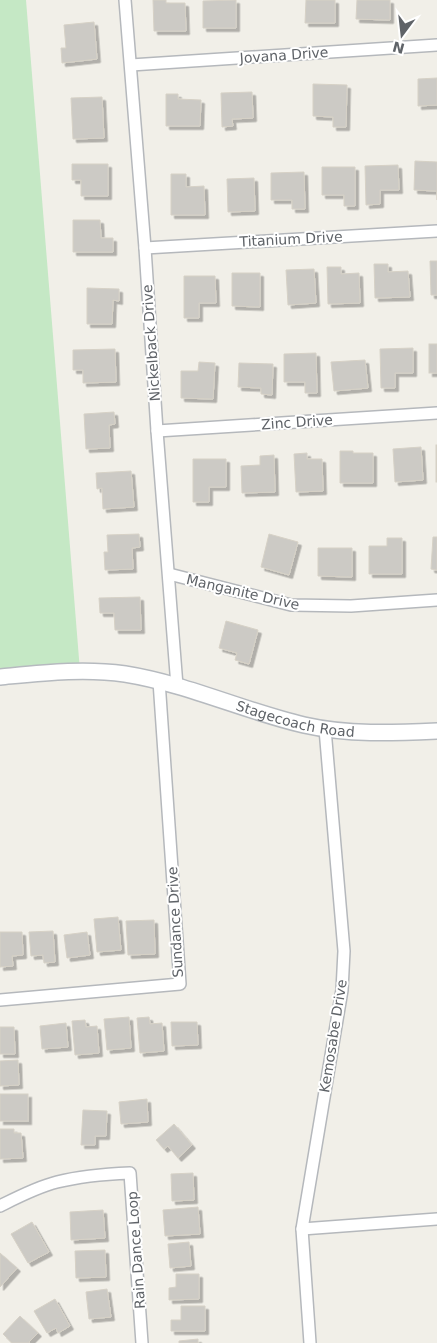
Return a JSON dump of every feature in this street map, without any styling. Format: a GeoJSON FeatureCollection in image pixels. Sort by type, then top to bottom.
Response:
{"type":"FeatureCollection","features":[{"type":"Feature","properties":{"kind":"street","name":"Nickelback Drive"},"geometry":{"type":"LineString","coordinates":[[125,0],[177,686]]}},
{"type":"Feature","properties":{"kind":"street","name":"Jovana Drive"},"geometry":{"type":"LineString","coordinates":[[131,65],[437,45]]}},
{"type":"Feature","properties":{"kind":"street","name":"Titanium Drive"},"geometry":{"type":"LineString","coordinates":[[145,248],[437,231]]}},
{"type":"Feature","properties":{"kind":"street","name":"Zinc Drive"},"geometry":{"type":"LineString","coordinates":[[157,431],[437,413]]}},
{"type":"Feature","properties":{"kind":"street","name":"Manganite Drive"},"geometry":{"type":"LineString","coordinates":[[169,574],[292,605],[351,606],[437,600]]}},
{"type":"Feature","properties":{"kind":"street","name":"Stagecoach Road"},"geometry":{"type":"LineString","coordinates":[[0,677],[60,671],[93,671],[159,681],[325,729],[396,733],[437,731]]}},
{"type":"Feature","properties":{"kind":"street","name":"Sundance Drive"},"geometry":{"type":"LineString","coordinates":[[0,1000],[180,984],[159,681]]}},
{"type":"Feature","properties":{"kind":"street","name":"Kemosabe Drive"},"geometry":{"type":"LineString","coordinates":[[310,1343],[302,1229],[342,990],[344,951],[325,729]]}},
{"type":"Feature","properties":{"kind":"street","name":"Rain Dance Loop"},"geometry":{"type":"LineString","coordinates":[[0,1206],[32,1190],[56,1182],[94,1175],[130,1173],[142,1343]]}},
{"type":"Feature","properties":{"kind":"street"},"geometry":{"type":"LineString","coordinates":[[302,1229],[437,1219]]}},
{"type":"Feature","properties":{"kind":"green space"},"geometry":{"type":"Polygon","coordinates":[[[0,0],[26,0],[80,671],[0,678],[0,0]]]}},
{"type":"Feature","properties":{"kind":"building"},"geometry":{"type":"Polygon","coordinates":[[[153,0],[166,0],[166,3],[185,3],[186,31],[154,31],[153,0]]]}},
{"type":"Feature","properties":{"kind":"building"},"geometry":{"type":"Polygon","coordinates":[[[236,0],[236,28],[203,28],[203,1],[236,0]]]}},
{"type":"Feature","properties":{"kind":"building"},"geometry":{"type":"Polygon","coordinates":[[[306,0],[335,0],[335,23],[305,23],[306,0]]]}},
{"type":"Feature","properties":{"kind":"building"},"geometry":{"type":"Polygon","coordinates":[[[357,0],[390,0],[390,20],[356,19],[357,0]]]}},
{"type":"Feature","properties":{"kind":"building"},"geometry":{"type":"Polygon","coordinates":[[[94,22],[97,59],[62,63],[61,48],[66,48],[64,25],[94,22]]]}},
{"type":"Feature","properties":{"kind":"building"},"geometry":{"type":"Polygon","coordinates":[[[437,78],[437,105],[418,106],[418,79],[437,78]]]}},
{"type":"Feature","properties":{"kind":"building"},"geometry":{"type":"Polygon","coordinates":[[[313,84],[347,85],[346,127],[333,127],[333,117],[313,116],[313,84]]]}},
{"type":"Feature","properties":{"kind":"building"},"geometry":{"type":"Polygon","coordinates":[[[252,92],[253,118],[232,119],[233,126],[222,127],[221,93],[252,92]]]}},
{"type":"Feature","properties":{"kind":"building"},"geometry":{"type":"Polygon","coordinates":[[[166,94],[178,94],[178,99],[201,100],[200,126],[166,126],[166,94]]]}},
{"type":"Feature","properties":{"kind":"building"},"geometry":{"type":"Polygon","coordinates":[[[102,97],[104,138],[73,139],[71,98],[102,97]]]}},
{"type":"Feature","properties":{"kind":"building"},"geometry":{"type":"Polygon","coordinates":[[[415,161],[437,162],[437,191],[414,190],[415,161]]]}},
{"type":"Feature","properties":{"kind":"building"},"geometry":{"type":"Polygon","coordinates":[[[72,164],[108,164],[108,196],[81,196],[81,180],[72,180],[72,164]]]}},
{"type":"Feature","properties":{"kind":"building"},"geometry":{"type":"Polygon","coordinates":[[[398,165],[399,190],[380,190],[380,204],[366,205],[365,166],[398,165]]]}},
{"type":"Feature","properties":{"kind":"building"},"geometry":{"type":"Polygon","coordinates":[[[322,167],[355,167],[355,206],[344,206],[344,195],[322,195],[322,167]]]}},
{"type":"Feature","properties":{"kind":"building"},"geometry":{"type":"Polygon","coordinates":[[[304,172],[305,209],[292,209],[292,200],[271,200],[271,173],[304,172]]]}},
{"type":"Feature","properties":{"kind":"building"},"geometry":{"type":"Polygon","coordinates":[[[171,174],[186,174],[186,187],[204,186],[205,215],[171,215],[171,174]]]}},
{"type":"Feature","properties":{"kind":"building"},"geometry":{"type":"Polygon","coordinates":[[[254,178],[255,211],[228,212],[227,179],[254,178]]]}},
{"type":"Feature","properties":{"kind":"building"},"geometry":{"type":"Polygon","coordinates":[[[73,220],[100,220],[101,238],[113,238],[113,252],[73,252],[73,220]]]}},
{"type":"Feature","properties":{"kind":"building"},"geometry":{"type":"Polygon","coordinates":[[[430,261],[437,261],[437,295],[431,295],[430,261]]]}},
{"type":"Feature","properties":{"kind":"building"},"geometry":{"type":"Polygon","coordinates":[[[374,264],[388,264],[388,272],[408,271],[410,297],[375,298],[374,264]]]}},
{"type":"Feature","properties":{"kind":"building"},"geometry":{"type":"Polygon","coordinates":[[[327,267],[341,267],[341,274],[359,273],[360,303],[328,304],[327,267]]]}},
{"type":"Feature","properties":{"kind":"building"},"geometry":{"type":"Polygon","coordinates":[[[314,269],[316,303],[288,305],[286,270],[314,269]]]}},
{"type":"Feature","properties":{"kind":"building"},"geometry":{"type":"Polygon","coordinates":[[[232,273],[260,273],[260,307],[232,306],[232,273]]]}},
{"type":"Feature","properties":{"kind":"building"},"geometry":{"type":"Polygon","coordinates":[[[184,276],[215,276],[216,303],[199,303],[199,318],[184,318],[184,276]]]}},
{"type":"Feature","properties":{"kind":"building"},"geometry":{"type":"Polygon","coordinates":[[[87,288],[119,289],[119,301],[113,300],[112,324],[87,324],[87,288]]]}},
{"type":"Feature","properties":{"kind":"building"},"geometry":{"type":"Polygon","coordinates":[[[429,344],[437,344],[437,373],[429,373],[429,344]]]}},
{"type":"Feature","properties":{"kind":"building"},"geometry":{"type":"Polygon","coordinates":[[[413,348],[413,373],[395,373],[395,388],[381,388],[380,349],[413,348]]]}},
{"type":"Feature","properties":{"kind":"building"},"geometry":{"type":"Polygon","coordinates":[[[115,349],[116,382],[83,383],[83,370],[73,370],[73,350],[115,349]]]}},
{"type":"Feature","properties":{"kind":"building"},"geometry":{"type":"Polygon","coordinates":[[[316,353],[317,393],[305,393],[305,382],[284,382],[284,354],[316,353]]]}},
{"type":"Feature","properties":{"kind":"building"},"geometry":{"type":"Polygon","coordinates":[[[365,360],[368,388],[334,391],[331,362],[365,360]]]}},
{"type":"Feature","properties":{"kind":"building"},"geometry":{"type":"Polygon","coordinates":[[[199,362],[215,363],[213,399],[181,398],[181,371],[198,371],[199,362]]]}},
{"type":"Feature","properties":{"kind":"building"},"geometry":{"type":"Polygon","coordinates":[[[239,363],[273,364],[272,395],[261,394],[261,388],[238,387],[239,363]]]}},
{"type":"Feature","properties":{"kind":"building"},"geometry":{"type":"Polygon","coordinates":[[[114,412],[115,424],[109,425],[110,448],[86,449],[84,414],[114,412]]]}},
{"type":"Feature","properties":{"kind":"building"},"geometry":{"type":"Polygon","coordinates":[[[437,445],[437,482],[436,482],[437,445]]]}},
{"type":"Feature","properties":{"kind":"building"},"geometry":{"type":"Polygon","coordinates":[[[421,447],[423,480],[395,482],[393,449],[421,447]]]}},
{"type":"Feature","properties":{"kind":"building"},"geometry":{"type":"Polygon","coordinates":[[[340,451],[373,453],[373,483],[340,483],[340,451]]]}},
{"type":"Feature","properties":{"kind":"building"},"geometry":{"type":"Polygon","coordinates":[[[307,453],[307,459],[322,459],[323,491],[296,492],[294,454],[307,453]]]}},
{"type":"Feature","properties":{"kind":"building"},"geometry":{"type":"Polygon","coordinates":[[[274,455],[275,492],[242,493],[241,466],[260,465],[260,456],[274,455]]]}},
{"type":"Feature","properties":{"kind":"building"},"geometry":{"type":"Polygon","coordinates":[[[193,459],[226,459],[226,487],[209,487],[209,502],[193,502],[193,459]]]}},
{"type":"Feature","properties":{"kind":"building"},"geometry":{"type":"Polygon","coordinates":[[[131,471],[134,507],[103,509],[102,488],[97,489],[96,473],[131,471]]]}},
{"type":"Feature","properties":{"kind":"building"},"geometry":{"type":"Polygon","coordinates":[[[139,534],[140,547],[132,548],[133,569],[105,570],[104,552],[108,552],[107,535],[139,534]]]}},
{"type":"Feature","properties":{"kind":"building"},"geometry":{"type":"Polygon","coordinates":[[[269,534],[298,542],[289,575],[261,567],[269,534]]]}},
{"type":"Feature","properties":{"kind":"building"},"geometry":{"type":"Polygon","coordinates":[[[433,537],[437,537],[437,570],[431,569],[433,537]]]}},
{"type":"Feature","properties":{"kind":"building"},"geometry":{"type":"Polygon","coordinates":[[[387,538],[402,538],[402,574],[369,574],[369,546],[387,546],[387,538]]]}},
{"type":"Feature","properties":{"kind":"building"},"geometry":{"type":"Polygon","coordinates":[[[318,548],[352,548],[352,577],[318,576],[318,548]]]}},
{"type":"Feature","properties":{"kind":"building"},"geometry":{"type":"Polygon","coordinates":[[[140,597],[141,630],[115,630],[114,613],[100,613],[99,598],[140,597]]]}},
{"type":"Feature","properties":{"kind":"building"},"geometry":{"type":"Polygon","coordinates":[[[226,621],[258,630],[249,664],[235,660],[237,653],[219,648],[226,621]]]}},
{"type":"Feature","properties":{"kind":"building"},"geometry":{"type":"Polygon","coordinates":[[[118,917],[121,950],[97,952],[94,919],[118,917]]]}},
{"type":"Feature","properties":{"kind":"building"},"geometry":{"type":"Polygon","coordinates":[[[154,920],[155,954],[128,955],[126,921],[154,920]]]}},
{"type":"Feature","properties":{"kind":"building"},"geometry":{"type":"Polygon","coordinates":[[[53,931],[55,962],[44,963],[43,955],[31,956],[29,932],[53,931]]]}},
{"type":"Feature","properties":{"kind":"building"},"geometry":{"type":"Polygon","coordinates":[[[0,932],[22,932],[23,955],[12,956],[13,966],[0,967],[0,932]]]}},
{"type":"Feature","properties":{"kind":"building"},"geometry":{"type":"Polygon","coordinates":[[[87,932],[90,955],[67,958],[64,935],[87,932]]]}},
{"type":"Feature","properties":{"kind":"building"},"geometry":{"type":"Polygon","coordinates":[[[129,1017],[131,1048],[107,1050],[104,1019],[129,1017]]]}},
{"type":"Feature","properties":{"kind":"building"},"geometry":{"type":"Polygon","coordinates":[[[149,1017],[150,1024],[162,1023],[164,1051],[140,1053],[137,1018],[149,1017]]]}},
{"type":"Feature","properties":{"kind":"building"},"geometry":{"type":"Polygon","coordinates":[[[85,1020],[86,1027],[97,1026],[99,1053],[75,1055],[72,1021],[85,1020]]]}},
{"type":"Feature","properties":{"kind":"building"},"geometry":{"type":"Polygon","coordinates":[[[171,1022],[197,1022],[198,1045],[172,1046],[171,1022]]]}},
{"type":"Feature","properties":{"kind":"building"},"geometry":{"type":"Polygon","coordinates":[[[66,1023],[68,1047],[42,1049],[40,1026],[66,1023]]]}},
{"type":"Feature","properties":{"kind":"building"},"geometry":{"type":"Polygon","coordinates":[[[0,1027],[14,1027],[15,1054],[0,1054],[0,1027]]]}},
{"type":"Feature","properties":{"kind":"building"},"geometry":{"type":"Polygon","coordinates":[[[18,1060],[19,1085],[0,1086],[0,1061],[18,1060]]]}},
{"type":"Feature","properties":{"kind":"building"},"geometry":{"type":"Polygon","coordinates":[[[0,1094],[28,1094],[28,1121],[0,1121],[0,1094]]]}},
{"type":"Feature","properties":{"kind":"building"},"geometry":{"type":"Polygon","coordinates":[[[147,1099],[148,1122],[121,1124],[119,1102],[147,1099]]]}},
{"type":"Feature","properties":{"kind":"building"},"geometry":{"type":"Polygon","coordinates":[[[83,1110],[107,1111],[106,1136],[95,1136],[95,1145],[81,1145],[83,1110]]]}},
{"type":"Feature","properties":{"kind":"building"},"geometry":{"type":"Polygon","coordinates":[[[174,1124],[192,1145],[178,1158],[168,1146],[164,1149],[156,1140],[174,1124]]]}},
{"type":"Feature","properties":{"kind":"building"},"geometry":{"type":"Polygon","coordinates":[[[0,1129],[14,1129],[14,1133],[21,1133],[23,1158],[0,1159],[0,1129]]]}},
{"type":"Feature","properties":{"kind":"building"},"geometry":{"type":"Polygon","coordinates":[[[193,1173],[194,1200],[172,1201],[171,1174],[193,1173]]]}},
{"type":"Feature","properties":{"kind":"building"},"geometry":{"type":"Polygon","coordinates":[[[198,1207],[200,1234],[165,1236],[163,1210],[198,1207]]]}},
{"type":"Feature","properties":{"kind":"building"},"geometry":{"type":"Polygon","coordinates":[[[103,1210],[105,1238],[71,1240],[70,1212],[103,1210]]]}},
{"type":"Feature","properties":{"kind":"building"},"geometry":{"type":"Polygon","coordinates":[[[32,1222],[49,1252],[28,1263],[11,1234],[32,1222]]]}},
{"type":"Feature","properties":{"kind":"building"},"geometry":{"type":"Polygon","coordinates":[[[189,1242],[191,1266],[170,1268],[168,1244],[189,1242]]]}},
{"type":"Feature","properties":{"kind":"building"},"geometry":{"type":"Polygon","coordinates":[[[105,1250],[106,1277],[76,1278],[75,1251],[105,1250]]]}},
{"type":"Feature","properties":{"kind":"building"},"geometry":{"type":"Polygon","coordinates":[[[0,1253],[17,1268],[0,1287],[0,1253]]]}},
{"type":"Feature","properties":{"kind":"building"},"geometry":{"type":"Polygon","coordinates":[[[176,1274],[199,1274],[199,1299],[169,1300],[169,1288],[176,1287],[176,1274]]]}},
{"type":"Feature","properties":{"kind":"building"},"geometry":{"type":"Polygon","coordinates":[[[107,1289],[111,1317],[89,1319],[86,1292],[107,1289]]]}},
{"type":"Feature","properties":{"kind":"building"},"geometry":{"type":"Polygon","coordinates":[[[55,1299],[70,1326],[58,1333],[56,1328],[47,1333],[34,1311],[55,1299]]]}},
{"type":"Feature","properties":{"kind":"building"},"geometry":{"type":"Polygon","coordinates":[[[181,1306],[205,1306],[205,1331],[171,1331],[171,1320],[181,1320],[181,1306]]]}},
{"type":"Feature","properties":{"kind":"building"},"geometry":{"type":"Polygon","coordinates":[[[20,1316],[38,1333],[30,1343],[12,1343],[3,1334],[20,1316]]]}},
{"type":"Feature","properties":{"kind":"building"},"geometry":{"type":"Polygon","coordinates":[[[198,1339],[198,1343],[179,1343],[179,1341],[198,1339]]]}}]}
